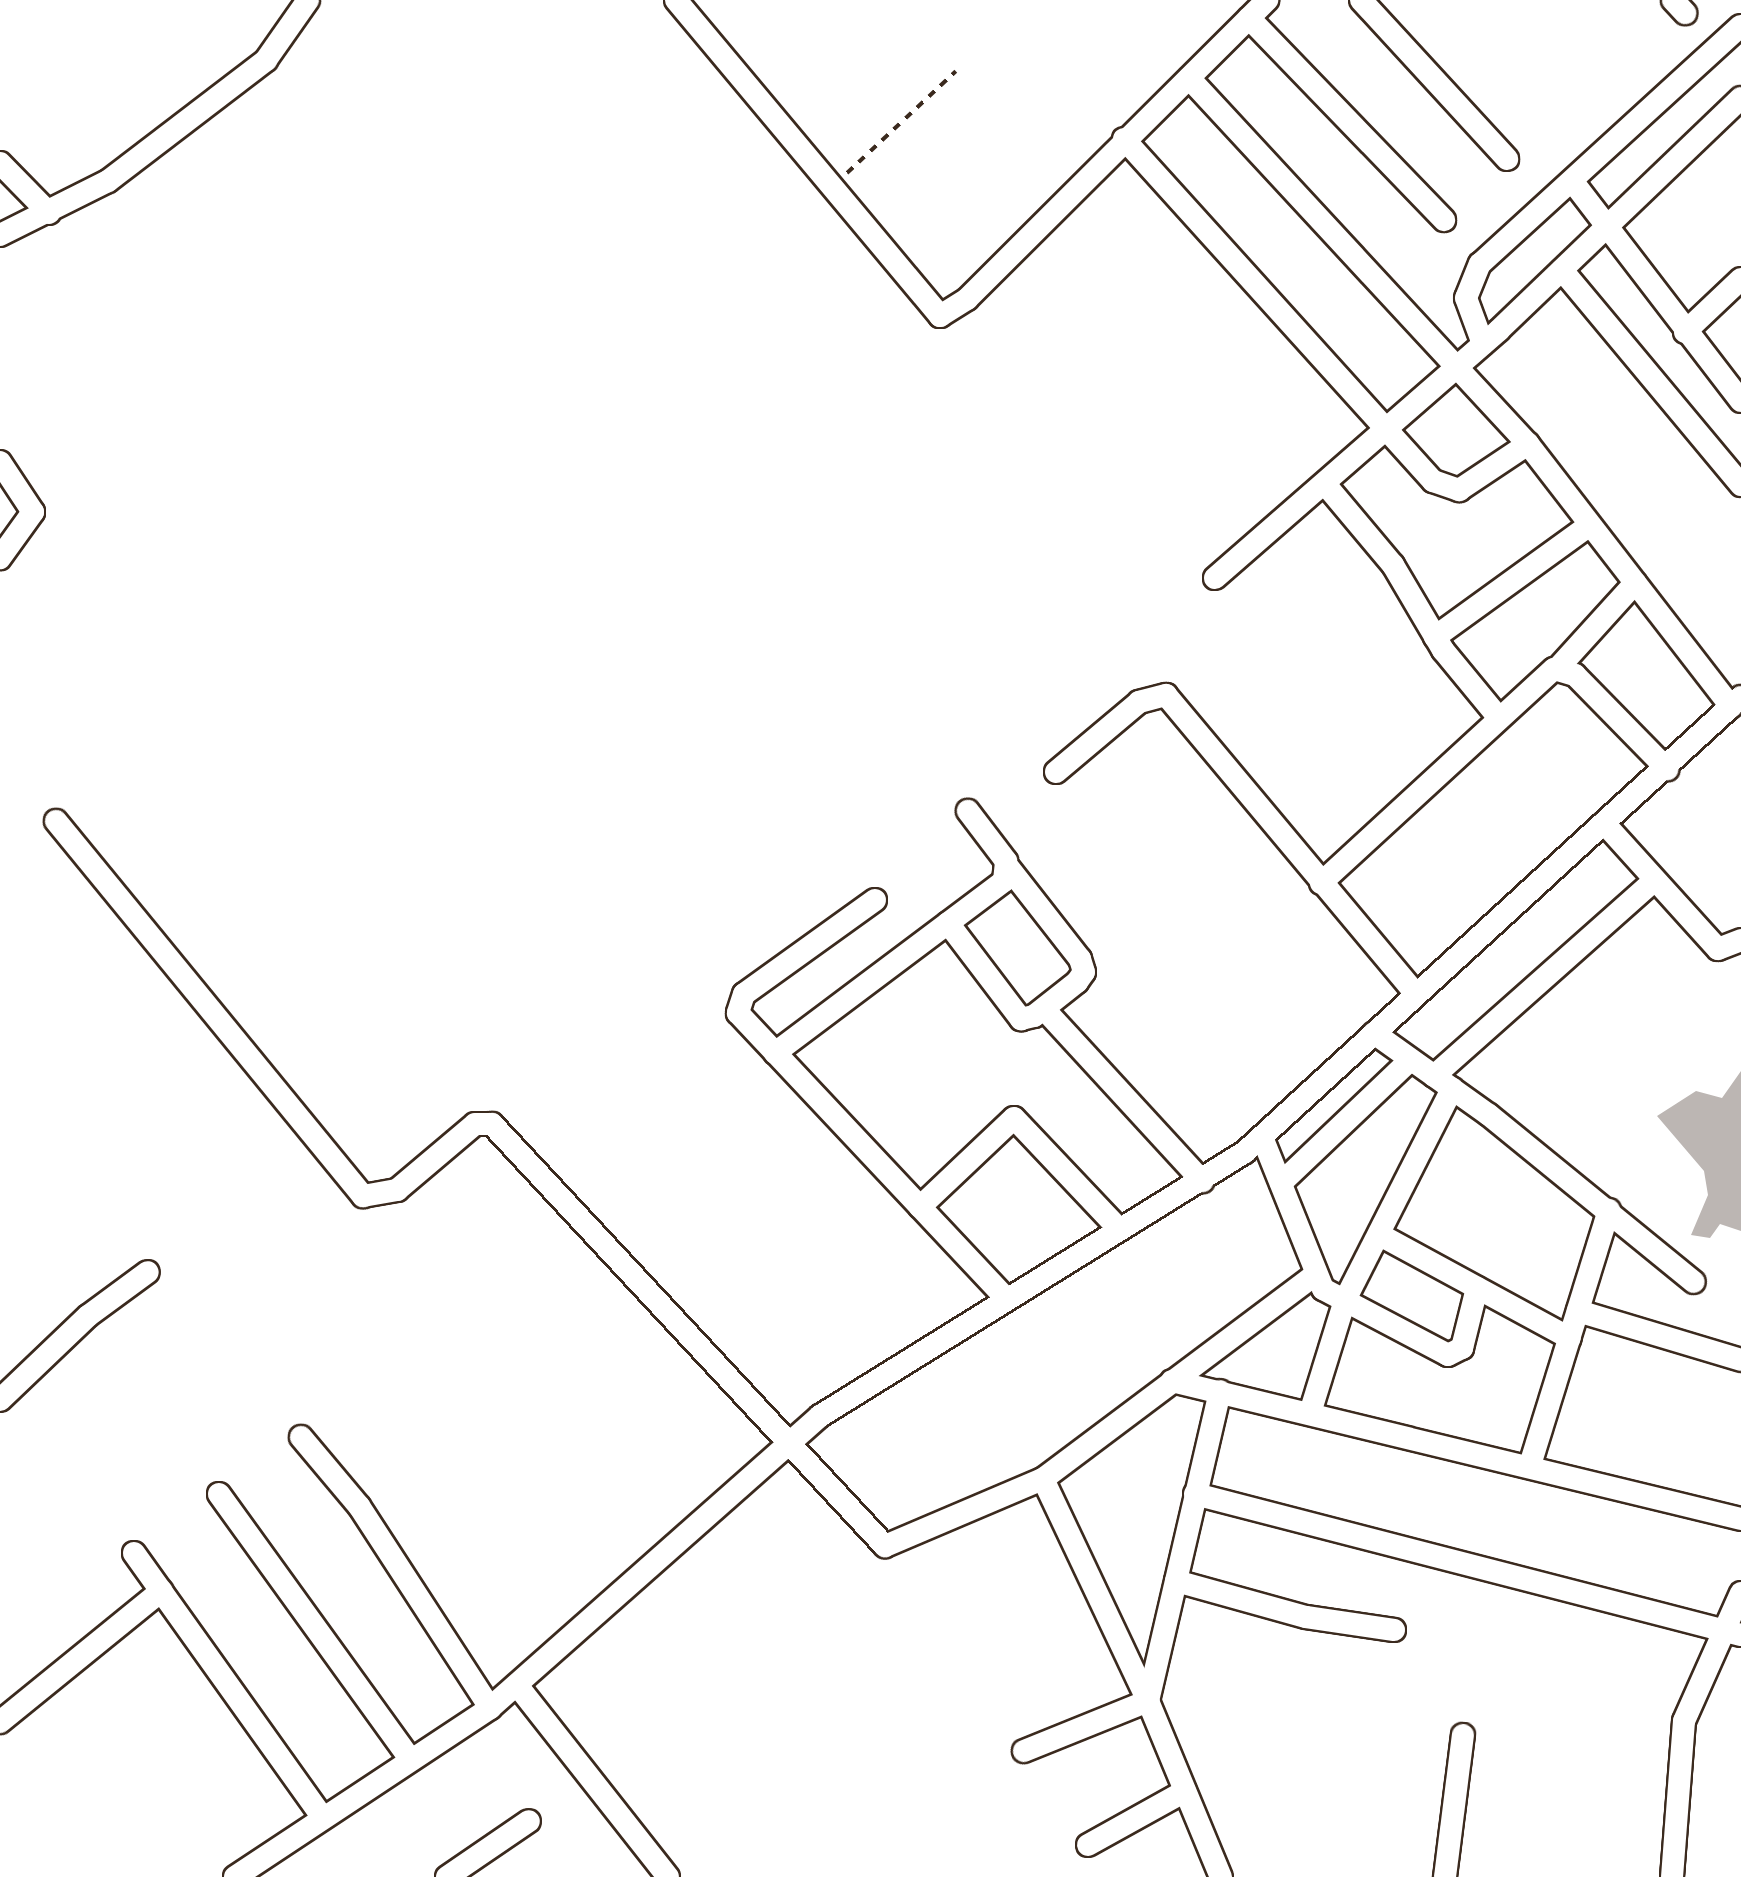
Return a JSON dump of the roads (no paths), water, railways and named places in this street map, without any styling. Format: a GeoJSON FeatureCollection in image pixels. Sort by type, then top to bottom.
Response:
{"type":"FeatureCollection","features":[{"type":"Feature","properties":{"kind":"street"},"geometry":{"type":"LineString","coordinates":[[0,235],[108,182],[266,60],[308,0]]}},
{"type":"Feature","properties":{"kind":"street"},"geometry":{"type":"LineString","coordinates":[[676,0],[928,308],[946,316],[1267,0]]}},
{"type":"Feature","properties":{"kind":"street"},"geometry":{"type":"LineString","coordinates":[[1361,0],[1507,159]]}},
{"type":"Feature","properties":{"kind":"street"},"geometry":{"type":"LineString","coordinates":[[1249,18],[1444,220]]}},
{"type":"Feature","properties":{"kind":"street"},"geometry":{"type":"LineString","coordinates":[[1483,344],[1466,298],[1471,275],[1741,26]]}},
{"type":"Feature","properties":{"kind":"street"},"geometry":{"type":"LineString","coordinates":[[235,1877],[409,1758],[490,1708],[786,1444],[1005,1297],[1202,1181],[1262,1137],[1736,702],[1635,583],[1528,444],[1189,78]]}},
{"type":"Feature","properties":{"kind":"street"},"geometry":{"type":"LineString","coordinates":[[1215,578],[1483,344],[1741,98]]}},
{"type":"Feature","properties":{"kind":"street"},"geometry":{"type":"LineString","coordinates":[[1124,139],[1433,481],[1452,490],[1528,444]]}},
{"type":"Feature","properties":{"kind":"street"},"geometry":{"type":"LineString","coordinates":[[0,163],[48,213]]}},
{"type":"Feature","properties":{"kind":"street"},"geometry":{"type":"LineString","coordinates":[[1573,182],[1741,401]]}},
{"type":"Feature","properties":{"kind":"street"},"geometry":{"type":"LineString","coordinates":[[1562,270],[1741,484]]}},
{"type":"Feature","properties":{"kind":"street"},"geometry":{"type":"LineString","coordinates":[[1685,332],[1741,279]]}},
{"type":"Feature","properties":{"kind":"street"},"geometry":{"type":"LineString","coordinates":[[0,462],[33,512],[0,558]]}},
{"type":"Feature","properties":{"kind":"street"},"geometry":{"type":"LineString","coordinates":[[1324,484],[1393,565],[1435,636],[1499,718]]}},
{"type":"Feature","properties":{"kind":"street"},"geometry":{"type":"LineString","coordinates":[[1435,636],[1590,525]]}},
{"type":"Feature","properties":{"kind":"street"},"geometry":{"type":"LineString","coordinates":[[1321,882],[1558,668],[1635,583]]}},
{"type":"Feature","properties":{"kind":"street"},"geometry":{"type":"LineString","coordinates":[[1558,668],[1575,675],[1667,769]]}},
{"type":"Feature","properties":{"kind":"street"},"geometry":{"type":"LineString","coordinates":[[1056,772],[1139,702],[1166,695],[1416,994]]}},
{"type":"Feature","properties":{"kind":"street"},"geometry":{"type":"LineString","coordinates":[[948,923],[1015,1016],[1028,1019],[1081,978],[1083,966],[968,811]]}},
{"type":"Feature","properties":{"kind":"street"},"geometry":{"type":"LineString","coordinates":[[56,821],[357,1190],[384,1197],[475,1124],[492,1124],[786,1444],[890,1547],[1043,1479],[1313,1276]]}},
{"type":"Feature","properties":{"kind":"street"},"geometry":{"type":"LineString","coordinates":[[1604,823],[1718,949],[1741,940]]}},
{"type":"Feature","properties":{"kind":"street"},"geometry":{"type":"LineString","coordinates":[[775,1052],[1004,881],[1008,867]]}},
{"type":"Feature","properties":{"kind":"street"},"geometry":{"type":"LineString","coordinates":[[1310,1413],[1345,1300],[1380,1234],[1442,1083],[1655,880]]}},
{"type":"Feature","properties":{"kind":"street"},"geometry":{"type":"LineString","coordinates":[[875,900],[740,1000],[744,1022],[1005,1297]]}},
{"type":"Feature","properties":{"kind":"street"},"geometry":{"type":"LineString","coordinates":[[1044,1009],[1202,1181]]}},
{"type":"Feature","properties":{"kind":"street"},"geometry":{"type":"LineString","coordinates":[[1374,1033],[1609,1210],[1694,1282]]}},
{"type":"Feature","properties":{"kind":"street"},"geometry":{"type":"LineString","coordinates":[[1281,1183],[1410,1060]]}},
{"type":"Feature","properties":{"kind":"street"},"geometry":{"type":"LineString","coordinates":[[920,1207],[1014,1118],[1119,1229]]}},
{"type":"Feature","properties":{"kind":"street"},"geometry":{"type":"LineString","coordinates":[[1262,1137],[1313,1276],[1345,1300],[1448,1355],[1462,1348],[1478,1288]]}},
{"type":"Feature","properties":{"kind":"street"},"geometry":{"type":"LineString","coordinates":[[1530,1465],[1609,1210]]}},
{"type":"Feature","properties":{"kind":"street"},"geometry":{"type":"LineString","coordinates":[[1380,1234],[1570,1338]]}},
{"type":"Feature","properties":{"kind":"street"},"geometry":{"type":"LineString","coordinates":[[0,1400],[88,1316],[148,1272]]}},
{"type":"Feature","properties":{"kind":"street"},"geometry":{"type":"LineString","coordinates":[[1578,1311],[1741,1360]]}},
{"type":"Feature","properties":{"kind":"street"},"geometry":{"type":"LineString","coordinates":[[1172,1381],[1741,1519]]}},
{"type":"Feature","properties":{"kind":"street"},"geometry":{"type":"LineString","coordinates":[[1148,1701],[1220,1391]]}},
{"type":"Feature","properties":{"kind":"street"},"geometry":{"type":"LineString","coordinates":[[302,1437],[359,1506],[490,1708]]}},
{"type":"Feature","properties":{"kind":"street"},"geometry":{"type":"LineString","coordinates":[[1043,1479],[1148,1701],[1220,1877]]}},
{"type":"Feature","properties":{"kind":"street"},"geometry":{"type":"LineString","coordinates":[[219,1494],[409,1758]]}},
{"type":"Feature","properties":{"kind":"street"},"geometry":{"type":"LineString","coordinates":[[1195,1494],[1732,1631]]}},
{"type":"Feature","properties":{"kind":"street"},"geometry":{"type":"LineString","coordinates":[[134,1553],[323,1818]]}},
{"type":"Feature","properties":{"kind":"street"},"geometry":{"type":"LineString","coordinates":[[1176,1581],[1306,1617],[1394,1630]]}},
{"type":"Feature","properties":{"kind":"street"},"geometry":{"type":"LineString","coordinates":[[0,1722],[161,1591]]}},
{"type":"Feature","properties":{"kind":"street"},"geometry":{"type":"LineString","coordinates":[[1672,1877],[1684,1720],[1732,1631],[1741,1593]]}},
{"type":"Feature","properties":{"kind":"street"},"geometry":{"type":"LineString","coordinates":[[517,1685],[668,1877]]}},
{"type":"Feature","properties":{"kind":"street"},"geometry":{"type":"LineString","coordinates":[[1024,1751],[1148,1701]]}},
{"type":"Feature","properties":{"kind":"street"},"geometry":{"type":"LineString","coordinates":[[1445,1877],[1463,1736]]}},
{"type":"Feature","properties":{"kind":"street"},"geometry":{"type":"LineString","coordinates":[[1088,1845],[1185,1791]]}},
{"type":"Feature","properties":{"kind":"street"},"geometry":{"type":"LineString","coordinates":[[447,1877],[529,1821]]}}]}
